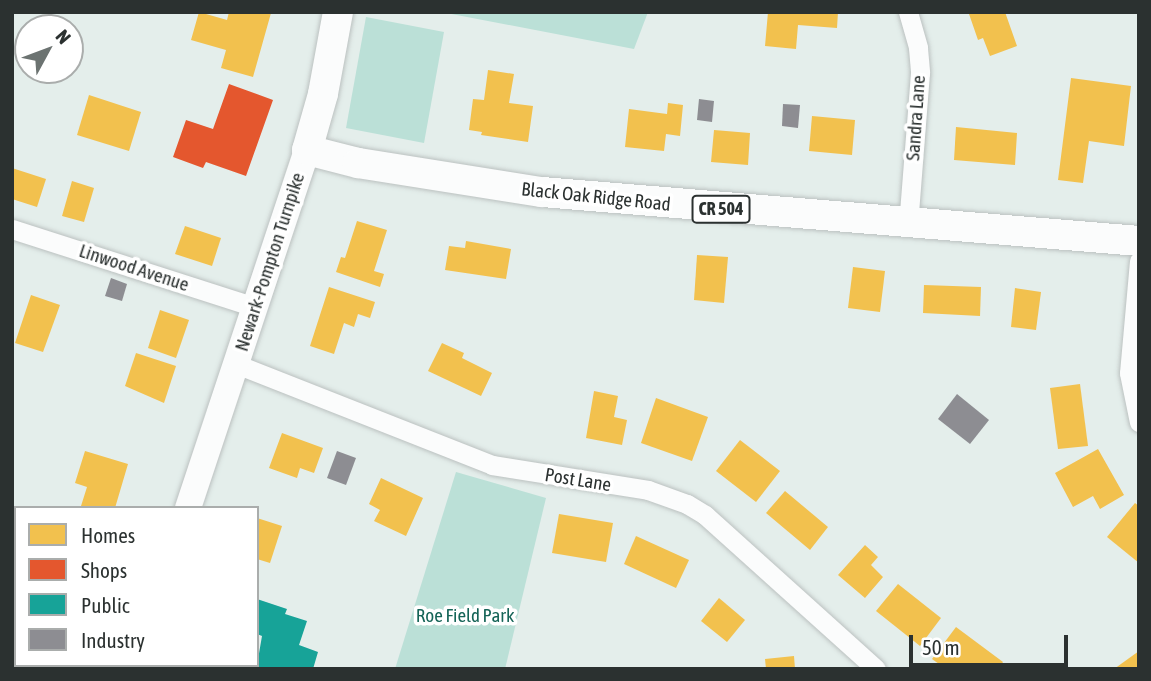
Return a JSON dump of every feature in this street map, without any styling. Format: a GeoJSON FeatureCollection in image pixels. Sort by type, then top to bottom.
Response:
{"type":"FeatureCollection","features":[{"type":"Feature","properties":{"kind":"main road","name":"Newark-Pompton Turnpike"},"geometry":{"type":"LineString","coordinates":[[189,506],[307,150],[323,94],[338,12]]}},
{"type":"Feature","properties":{"kind":"main road","name":"Black Oak Ridge Road"},"geometry":{"type":"LineString","coordinates":[[307,150],[358,163],[542,192],[1139,241]]}},
{"type":"Feature","properties":{"kind":"street","name":"Sandra Lane"},"geometry":{"type":"LineString","coordinates":[[908,12],[918,48],[920,73],[908,224]]}},
{"type":"Feature","properties":{"kind":"street","name":"Linwood Avenue"},"geometry":{"type":"LineString","coordinates":[[12,229],[255,307]]}},
{"type":"Feature","properties":{"kind":"street"},"geometry":{"type":"LineString","coordinates":[[1139,261],[1129,373],[1139,422]]}},
{"type":"Feature","properties":{"kind":"street","name":"Post Lane"},"geometry":{"type":"LineString","coordinates":[[236,364],[492,465],[648,490],[687,504],[705,514],[874,668]]}},
{"type":"Feature","properties":{"kind":"green space"},"geometry":{"type":"Polygon","coordinates":[[[441,12],[648,12],[634,49],[441,12]]]}},
{"type":"Feature","properties":{"kind":"green space"},"geometry":{"type":"Polygon","coordinates":[[[366,17],[444,32],[424,143],[346,128],[366,17]]]}},
{"type":"Feature","properties":{"kind":"green space","name":"Roe Field Park"},"geometry":{"type":"Polygon","coordinates":[[[456,472],[546,498],[505,669],[395,669],[456,472]]]}},
{"type":"Feature","properties":{"kind":"building: Homes"},"geometry":{"type":"Polygon","coordinates":[[[199,12],[227,20],[229,12],[271,13],[253,77],[221,68],[226,50],[191,40],[199,12]]]}},
{"type":"Feature","properties":{"kind":"building: Homes"},"geometry":{"type":"Polygon","coordinates":[[[768,12],[838,12],[837,28],[798,25],[796,49],[765,46],[768,12]]]}},
{"type":"Feature","properties":{"kind":"building: Homes"},"geometry":{"type":"Polygon","coordinates":[[[1005,12],[1017,46],[990,56],[983,38],[978,40],[969,14],[1005,12]]]}},
{"type":"Feature","properties":{"kind":"building: Homes"},"geometry":{"type":"Polygon","coordinates":[[[488,70],[514,74],[509,103],[533,106],[528,142],[481,135],[482,132],[469,130],[473,99],[484,100],[488,70]]]}},
{"type":"Feature","properties":{"kind":"building: Homes"},"geometry":{"type":"Polygon","coordinates":[[[1071,78],[1131,86],[1124,146],[1089,141],[1083,183],[1058,180],[1071,78]]]}},
{"type":"Feature","properties":{"kind":"building: Homes"},"geometry":{"type":"Polygon","coordinates":[[[89,95],[141,112],[129,151],[77,135],[89,95]]]}},
{"type":"Feature","properties":{"kind":"building: Homes"},"geometry":{"type":"Polygon","coordinates":[[[668,103],[683,105],[680,136],[666,134],[664,151],[625,147],[629,109],[667,114],[668,103]]]}},
{"type":"Feature","properties":{"kind":"building: Homes"},"geometry":{"type":"Polygon","coordinates":[[[812,116],[855,120],[852,155],[809,151],[812,116]]]}},
{"type":"Feature","properties":{"kind":"building: Homes"},"geometry":{"type":"Polygon","coordinates":[[[956,127],[1017,133],[1015,165],[954,160],[956,127]]]}},
{"type":"Feature","properties":{"kind":"building: Homes"},"geometry":{"type":"Polygon","coordinates":[[[714,130],[750,133],[748,165],[711,162],[714,130]]]}},
{"type":"Feature","properties":{"kind":"building: Homes"},"geometry":{"type":"Polygon","coordinates":[[[12,168],[46,179],[37,207],[12,199],[12,168]]]}},
{"type":"Feature","properties":{"kind":"building: Homes"},"geometry":{"type":"Polygon","coordinates":[[[72,181],[94,188],[84,222],[62,216],[72,181]]]}},
{"type":"Feature","properties":{"kind":"building: Homes"},"geometry":{"type":"Polygon","coordinates":[[[357,221],[387,230],[374,271],[384,274],[380,287],[336,272],[341,257],[345,258],[357,221]]]}},
{"type":"Feature","properties":{"kind":"building: Homes"},"geometry":{"type":"Polygon","coordinates":[[[185,226],[221,238],[212,266],[175,254],[185,226]]]}},
{"type":"Feature","properties":{"kind":"building: Homes"},"geometry":{"type":"Polygon","coordinates":[[[466,241],[511,249],[506,279],[445,270],[449,246],[465,248],[466,241]]]}},
{"type":"Feature","properties":{"kind":"building: Homes"},"geometry":{"type":"Polygon","coordinates":[[[697,255],[728,257],[724,303],[694,300],[697,255]]]}},
{"type":"Feature","properties":{"kind":"building: Homes"},"geometry":{"type":"Polygon","coordinates":[[[853,267],[885,271],[880,312],[848,308],[853,267]]]}},
{"type":"Feature","properties":{"kind":"building: Homes"},"geometry":{"type":"Polygon","coordinates":[[[924,285],[981,287],[980,316],[923,313],[924,285]]]}},
{"type":"Feature","properties":{"kind":"building: Homes"},"geometry":{"type":"Polygon","coordinates":[[[329,287],[375,302],[370,318],[358,314],[354,327],[344,323],[334,354],[310,346],[329,287]]]}},
{"type":"Feature","properties":{"kind":"building: Homes"},"geometry":{"type":"Polygon","coordinates":[[[1015,288],[1041,292],[1036,330],[1011,327],[1015,288]]]}},
{"type":"Feature","properties":{"kind":"building: Homes"},"geometry":{"type":"Polygon","coordinates":[[[31,295],[60,305],[43,352],[15,343],[31,295]]]}},
{"type":"Feature","properties":{"kind":"building: Homes"},"geometry":{"type":"Polygon","coordinates":[[[160,310],[189,320],[176,358],[148,348],[160,310]]]}},
{"type":"Feature","properties":{"kind":"building: Homes"},"geometry":{"type":"Polygon","coordinates":[[[442,343],[464,353],[462,358],[492,373],[481,396],[428,371],[442,343]]]}},
{"type":"Feature","properties":{"kind":"building: Homes"},"geometry":{"type":"Polygon","coordinates":[[[136,353],[176,366],[164,403],[125,386],[136,353]]]}},
{"type":"Feature","properties":{"kind":"building: Homes"},"geometry":{"type":"Polygon","coordinates":[[[1080,384],[1088,446],[1058,449],[1050,388],[1080,384]]]}},
{"type":"Feature","properties":{"kind":"building: Homes"},"geometry":{"type":"Polygon","coordinates":[[[594,391],[618,396],[614,417],[627,420],[622,445],[586,438],[594,391]]]}},
{"type":"Feature","properties":{"kind":"building: Homes"},"geometry":{"type":"Polygon","coordinates":[[[656,398],[708,417],[692,461],[641,443],[656,398]]]}},
{"type":"Feature","properties":{"kind":"building: Homes"},"geometry":{"type":"Polygon","coordinates":[[[282,433],[323,448],[314,473],[300,468],[297,478],[269,468],[282,433]]]}},
{"type":"Feature","properties":{"kind":"building: Homes"},"geometry":{"type":"Polygon","coordinates":[[[740,440],[780,471],[756,502],[716,471],[740,440]]]}},
{"type":"Feature","properties":{"kind":"building: Homes"},"geometry":{"type":"Polygon","coordinates":[[[1098,449],[1124,495],[1100,509],[1093,496],[1073,507],[1055,473],[1098,449]]]}},
{"type":"Feature","properties":{"kind":"building: Homes"},"geometry":{"type":"Polygon","coordinates":[[[85,451],[128,464],[116,506],[81,506],[87,487],[75,483],[85,451]]]}},
{"type":"Feature","properties":{"kind":"building: Homes"},"geometry":{"type":"Polygon","coordinates":[[[381,478],[423,498],[406,536],[374,521],[380,510],[369,504],[381,478]]]}},
{"type":"Feature","properties":{"kind":"building: Homes"},"geometry":{"type":"Polygon","coordinates":[[[785,491],[828,527],[810,550],[766,513],[785,491]]]}},
{"type":"Feature","properties":{"kind":"building: Homes"},"geometry":{"type":"Polygon","coordinates":[[[1135,503],[1139,506],[1139,563],[1107,537],[1135,503]]]}},
{"type":"Feature","properties":{"kind":"building: Homes"},"geometry":{"type":"Polygon","coordinates":[[[559,514],[613,523],[606,562],[552,553],[559,514]]]}},
{"type":"Feature","properties":{"kind":"building: Homes"},"geometry":{"type":"Polygon","coordinates":[[[259,519],[282,526],[270,563],[259,560],[259,519]]]}},
{"type":"Feature","properties":{"kind":"building: Homes"},"geometry":{"type":"Polygon","coordinates":[[[636,536],[689,560],[676,588],[624,564],[636,536]]]}},
{"type":"Feature","properties":{"kind":"building: Homes"},"geometry":{"type":"Polygon","coordinates":[[[865,545],[878,557],[871,565],[883,577],[865,598],[838,575],[865,545]]]}},
{"type":"Feature","properties":{"kind":"building: Homes"},"geometry":{"type":"Polygon","coordinates":[[[898,584],[941,618],[920,646],[876,611],[898,584]]]}},
{"type":"Feature","properties":{"kind":"building: Homes"},"geometry":{"type":"Polygon","coordinates":[[[719,598],[745,620],[727,642],[701,621],[719,598]]]}},
{"type":"Feature","properties":{"kind":"building: Homes"},"geometry":{"type":"Polygon","coordinates":[[[956,627],[1003,662],[998,669],[946,669],[932,659],[956,627]]]}},
{"type":"Feature","properties":{"kind":"building: Homes"},"geometry":{"type":"Polygon","coordinates":[[[1139,651],[1139,669],[1114,669],[1139,651]]]}},
{"type":"Feature","properties":{"kind":"building: Homes"},"geometry":{"type":"Polygon","coordinates":[[[794,656],[795,669],[766,669],[765,659],[794,656]]]}},
{"type":"Feature","properties":{"kind":"building: Shops"},"geometry":{"type":"Polygon","coordinates":[[[229,84],[273,100],[246,176],[206,162],[203,168],[173,157],[186,120],[213,129],[229,84]]]}},
{"type":"Feature","properties":{"kind":"building: Public"},"geometry":{"type":"Polygon","coordinates":[[[259,600],[287,609],[285,614],[307,621],[299,645],[318,652],[313,669],[251,667],[259,667],[262,636],[259,635],[259,600]]]}},
{"type":"Feature","properties":{"kind":"building: Industry"},"geometry":{"type":"Polygon","coordinates":[[[699,99],[714,101],[712,122],[697,120],[699,99]]]}},
{"type":"Feature","properties":{"kind":"building: Industry"},"geometry":{"type":"Polygon","coordinates":[[[783,104],[800,105],[798,128],[782,126],[783,104]]]}},
{"type":"Feature","properties":{"kind":"building: Industry"},"geometry":{"type":"Polygon","coordinates":[[[111,278],[127,284],[122,301],[105,296],[111,278]]]}},
{"type":"Feature","properties":{"kind":"building: Industry"},"geometry":{"type":"Polygon","coordinates":[[[957,394],[989,420],[970,444],[938,419],[957,394]]]}},
{"type":"Feature","properties":{"kind":"building: Industry"},"geometry":{"type":"Polygon","coordinates":[[[337,451],[356,458],[346,485],[327,478],[337,451]]]}},
{"type":"Feature","properties":{"kind":"building: Industry"},"geometry":{"type":"Polygon","coordinates":[[[12,532],[14,556],[12,555],[12,532]]]}}]}
